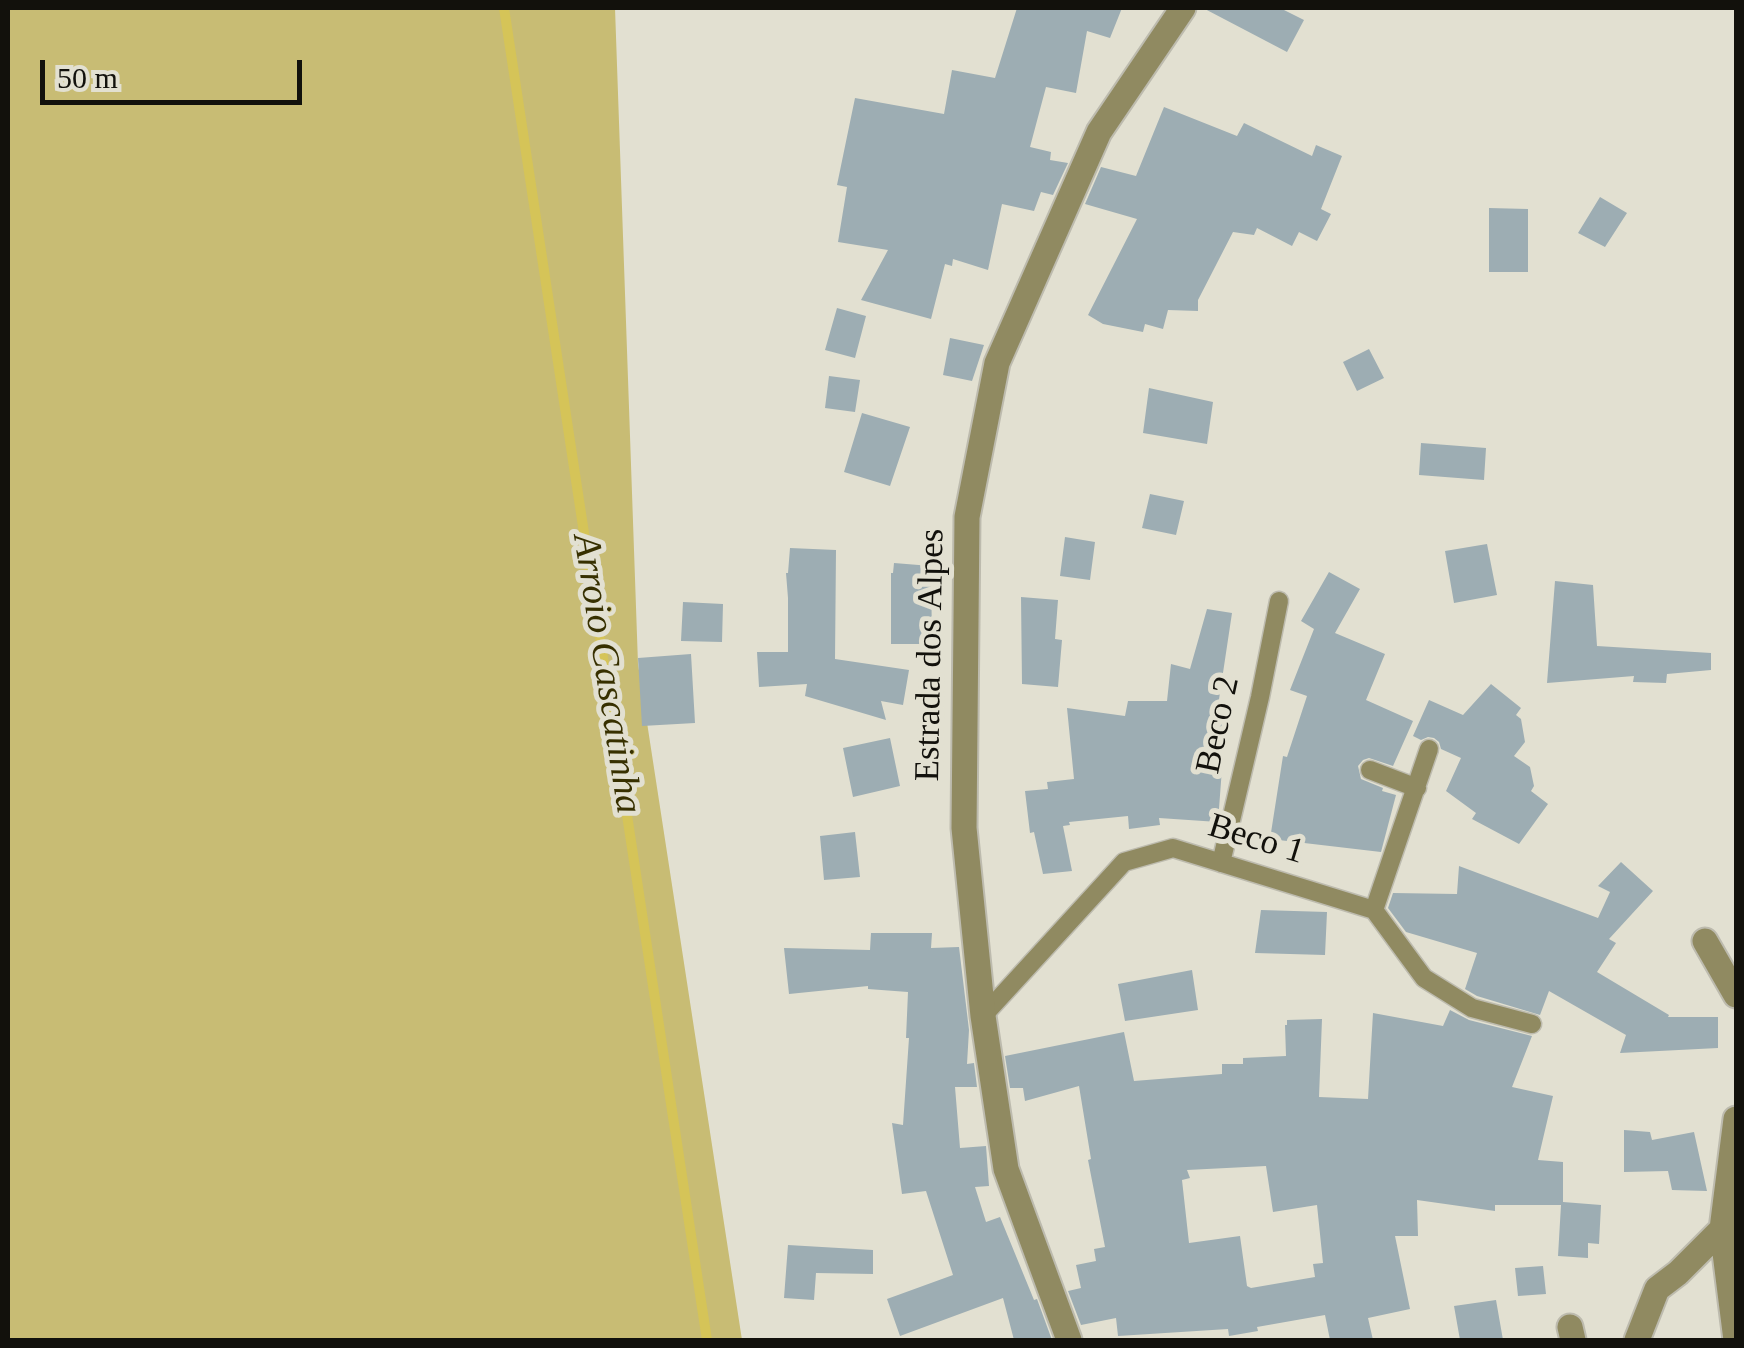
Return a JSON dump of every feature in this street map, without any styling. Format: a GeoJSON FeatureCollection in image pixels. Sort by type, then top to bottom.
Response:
{"type":"FeatureCollection","features":[{"type":"Feature","properties":{"kind":"street","name":"Estrada dos Alpes"},"geometry":{"type":"LineString","coordinates":[[1069,1340],[1006,1169],[983,1016],[964,828],[967,517],[997,363],[1098,132],[1183,8]]}},
{"type":"Feature","properties":{"kind":"street"},"geometry":{"type":"LineString","coordinates":[[1705,941],[1736,994]]}},
{"type":"Feature","properties":{"kind":"street"},"geometry":{"type":"LineString","coordinates":[[1736,1120],[1722,1229],[1736,1340]]}},
{"type":"Feature","properties":{"kind":"street"},"geometry":{"type":"LineString","coordinates":[[1637,1340],[1657,1289],[1722,1229]]}},
{"type":"Feature","properties":{"kind":"lane","name":"Beco 2"},"geometry":{"type":"LineString","coordinates":[[1222,863],[1278,601]]}},
{"type":"Feature","properties":{"kind":"lane"},"geometry":{"type":"LineString","coordinates":[[1429,749],[1374,910],[1424,978],[1472,1008],[1532,1024]]}},
{"type":"Feature","properties":{"kind":"lane"},"geometry":{"type":"LineString","coordinates":[[1370,770],[1418,788]]}},
{"type":"Feature","properties":{"kind":"lane","name":"Beco 1"},"geometry":{"type":"LineString","coordinates":[[983,1016],[1124,862],[1173,848],[1374,910]]}},
{"type":"Feature","properties":{"kind":"shaded area"},"geometry":{"type":"Polygon","coordinates":[[[8,8],[615,8],[638,664],[742,1340],[8,1340],[8,8]]]}},
{"type":"Feature","properties":{"kind":"building"},"geometry":{"type":"Polygon","coordinates":[[[1017,8],[1122,8],[1110,38],[1087,31],[1076,93],[1046,87],[1030,147],[1051,152],[1050,160],[1068,163],[1053,195],[1041,192],[1034,211],[1002,204],[988,270],[953,259],[952,266],[945,264],[931,319],[861,300],[888,250],[838,242],[847,187],[837,185],[855,98],[944,114],[952,70],[995,78],[1017,8]]]}},
{"type":"Feature","properties":{"kind":"building"},"geometry":{"type":"Polygon","coordinates":[[[1203,8],[1280,8],[1304,20],[1287,52],[1203,8]]]}},
{"type":"Feature","properties":{"kind":"building"},"geometry":{"type":"Polygon","coordinates":[[[1164,107],[1237,136],[1244,123],[1312,156],[1316,145],[1342,156],[1321,209],[1331,214],[1317,241],[1299,232],[1292,246],[1257,228],[1254,235],[1233,232],[1198,300],[1198,311],[1168,310],[1163,329],[1145,324],[1143,332],[1103,324],[1088,315],[1137,219],[1085,204],[1101,167],[1136,176],[1164,107]]]}},
{"type":"Feature","properties":{"kind":"building"},"geometry":{"type":"Polygon","coordinates":[[[1600,197],[1627,213],[1605,247],[1578,233],[1600,197]]]}},
{"type":"Feature","properties":{"kind":"building"},"geometry":{"type":"Polygon","coordinates":[[[1489,208],[1528,209],[1528,272],[1489,272],[1489,208]]]}},
{"type":"Feature","properties":{"kind":"building"},"geometry":{"type":"Polygon","coordinates":[[[837,308],[866,316],[855,358],[825,350],[837,308]]]}},
{"type":"Feature","properties":{"kind":"building"},"geometry":{"type":"Polygon","coordinates":[[[950,338],[984,345],[972,381],[943,375],[950,338]]]}},
{"type":"Feature","properties":{"kind":"building"},"geometry":{"type":"Polygon","coordinates":[[[1369,349],[1384,378],[1357,391],[1343,362],[1369,349]]]}},
{"type":"Feature","properties":{"kind":"building"},"geometry":{"type":"Polygon","coordinates":[[[829,376],[860,380],[855,412],[825,408],[829,376]]]}},
{"type":"Feature","properties":{"kind":"building"},"geometry":{"type":"Polygon","coordinates":[[[1149,388],[1213,402],[1207,444],[1143,433],[1149,388]]]}},
{"type":"Feature","properties":{"kind":"building"},"geometry":{"type":"Polygon","coordinates":[[[862,413],[910,427],[890,486],[844,472],[862,413]]]}},
{"type":"Feature","properties":{"kind":"building"},"geometry":{"type":"Polygon","coordinates":[[[1421,443],[1486,448],[1484,480],[1419,475],[1421,443]]]}},
{"type":"Feature","properties":{"kind":"building"},"geometry":{"type":"Polygon","coordinates":[[[1150,494],[1184,501],[1176,535],[1142,528],[1150,494]]]}},
{"type":"Feature","properties":{"kind":"building"},"geometry":{"type":"Polygon","coordinates":[[[1065,537],[1095,542],[1090,580],[1060,576],[1065,537]]]}},
{"type":"Feature","properties":{"kind":"building"},"geometry":{"type":"Polygon","coordinates":[[[1487,544],[1497,595],[1454,603],[1445,551],[1487,544]]]}},
{"type":"Feature","properties":{"kind":"building"},"geometry":{"type":"Polygon","coordinates":[[[790,548],[836,550],[835,659],[909,670],[903,705],[881,701],[886,720],[805,696],[807,684],[759,687],[757,652],[788,652],[786,573],[790,548]]]}},
{"type":"Feature","properties":{"kind":"building"},"geometry":{"type":"Polygon","coordinates":[[[894,563],[931,566],[932,644],[891,644],[894,563]]]}},
{"type":"Feature","properties":{"kind":"building"},"geometry":{"type":"Polygon","coordinates":[[[1329,572],[1360,589],[1335,633],[1385,654],[1366,700],[1413,721],[1393,766],[1369,758],[1358,766],[1361,779],[1396,795],[1381,852],[1270,839],[1283,756],[1287,757],[1307,696],[1290,690],[1314,629],[1301,621],[1329,572]]]}},
{"type":"Feature","properties":{"kind":"building"},"geometry":{"type":"Polygon","coordinates":[[[1555,581],[1593,585],[1597,646],[1711,653],[1711,670],[1667,674],[1666,683],[1633,682],[1634,676],[1547,683],[1555,581]]]}},
{"type":"Feature","properties":{"kind":"building"},"geometry":{"type":"Polygon","coordinates":[[[1021,597],[1058,600],[1055,639],[1062,640],[1058,687],[1022,684],[1021,597]]]}},
{"type":"Feature","properties":{"kind":"building"},"geometry":{"type":"Polygon","coordinates":[[[683,602],[723,604],[722,642],[681,641],[683,602]]]}},
{"type":"Feature","properties":{"kind":"building"},"geometry":{"type":"Polygon","coordinates":[[[1207,609],[1232,613],[1218,706],[1222,706],[1223,722],[1219,755],[1223,755],[1218,822],[1159,818],[1160,825],[1129,829],[1128,816],[1069,822],[1070,825],[1063,826],[1072,871],[1043,874],[1034,832],[1030,833],[1025,791],[1048,789],[1047,782],[1074,779],[1067,708],[1125,716],[1128,701],[1167,701],[1171,664],[1190,669],[1207,609]]]}},
{"type":"Feature","properties":{"kind":"building"},"geometry":{"type":"Polygon","coordinates":[[[691,654],[695,723],[642,726],[638,658],[691,654]]]}},
{"type":"Feature","properties":{"kind":"building"},"geometry":{"type":"Polygon","coordinates":[[[1491,684],[1521,708],[1516,715],[1521,719],[1525,742],[1514,756],[1530,767],[1534,786],[1531,791],[1548,804],[1519,844],[1472,819],[1476,813],[1446,791],[1461,758],[1441,749],[1434,738],[1421,740],[1413,736],[1429,700],[1463,715],[1491,684]]]}},
{"type":"Feature","properties":{"kind":"building"},"geometry":{"type":"Polygon","coordinates":[[[890,738],[900,786],[853,797],[843,748],[890,738]]]}},
{"type":"Feature","properties":{"kind":"building"},"geometry":{"type":"Polygon","coordinates":[[[855,832],[860,877],[824,880],[820,836],[855,832]]]}},
{"type":"Feature","properties":{"kind":"building"},"geometry":{"type":"Polygon","coordinates":[[[1621,862],[1653,891],[1609,939],[1616,943],[1597,972],[1668,1017],[1718,1017],[1718,1048],[1620,1053],[1626,1035],[1549,991],[1540,1015],[1477,996],[1465,989],[1477,953],[1406,932],[1388,908],[1393,893],[1457,894],[1459,866],[1598,918],[1610,892],[1598,886],[1621,862]]]}},
{"type":"Feature","properties":{"kind":"building"},"geometry":{"type":"Polygon","coordinates":[[[1261,910],[1327,912],[1325,955],[1255,953],[1261,910]]]}},
{"type":"Feature","properties":{"kind":"building"},"geometry":{"type":"Polygon","coordinates":[[[871,933],[932,933],[931,948],[959,947],[969,1030],[967,1064],[974,1063],[977,1087],[955,1087],[960,1148],[986,1146],[989,1186],[975,1187],[986,1222],[1000,1217],[1052,1340],[1014,1340],[1003,1298],[900,1336],[887,1299],[953,1275],[926,1191],[902,1194],[892,1123],[903,1125],[908,992],[868,986],[789,994],[784,948],[870,950],[871,933]]]}},
{"type":"Feature","properties":{"kind":"building"},"geometry":{"type":"Polygon","coordinates":[[[1192,970],[1198,1010],[1125,1021],[1118,984],[1192,970]]]}},
{"type":"Feature","properties":{"kind":"building"},"geometry":{"type":"Polygon","coordinates":[[[1450,1010],[1469,1020],[1532,1036],[1512,1087],[1553,1096],[1538,1160],[1563,1162],[1563,1202],[1601,1205],[1599,1244],[1588,1243],[1588,1258],[1558,1256],[1561,1205],[1495,1205],[1495,1211],[1417,1200],[1418,1236],[1395,1236],[1410,1309],[1368,1318],[1373,1340],[1330,1340],[1325,1315],[1229,1336],[1228,1329],[1118,1336],[1116,1318],[1081,1325],[1068,1291],[1081,1288],[1076,1265],[1096,1261],[1094,1249],[1105,1247],[1079,1086],[1025,1101],[1023,1088],[1010,1088],[1005,1056],[1124,1032],[1134,1081],[1222,1074],[1222,1064],[1243,1064],[1243,1058],[1286,1056],[1287,1020],[1322,1019],[1319,1097],[1368,1099],[1373,1013],[1443,1026],[1450,1010]],[[1266,1166],[1187,1170],[1190,1178],[1182,1180],[1189,1243],[1240,1236],[1247,1286],[1251,1288],[1315,1277],[1313,1264],[1323,1263],[1317,1205],[1273,1212],[1266,1166]]]}},
{"type":"Feature","properties":{"kind":"building"},"geometry":{"type":"Polygon","coordinates":[[[1624,1130],[1650,1132],[1652,1140],[1694,1132],[1707,1191],[1672,1190],[1668,1171],[1624,1172],[1624,1130]]]}},
{"type":"Feature","properties":{"kind":"building"},"geometry":{"type":"Polygon","coordinates":[[[788,1245],[873,1250],[873,1274],[816,1273],[814,1300],[784,1298],[788,1245]]]}},
{"type":"Feature","properties":{"kind":"building"},"geometry":{"type":"Polygon","coordinates":[[[1543,1266],[1546,1294],[1518,1296],[1515,1268],[1543,1266]]]}},
{"type":"Feature","properties":{"kind":"building"},"geometry":{"type":"Polygon","coordinates":[[[1496,1300],[1503,1340],[1460,1340],[1454,1306],[1496,1300]]]}},
{"type":"Feature","properties":{"kind":"waterway","name":"Arroio Cascatinha"},"geometry":{"type":"LineString","coordinates":[[504,8],[707,1340]]}}]}
